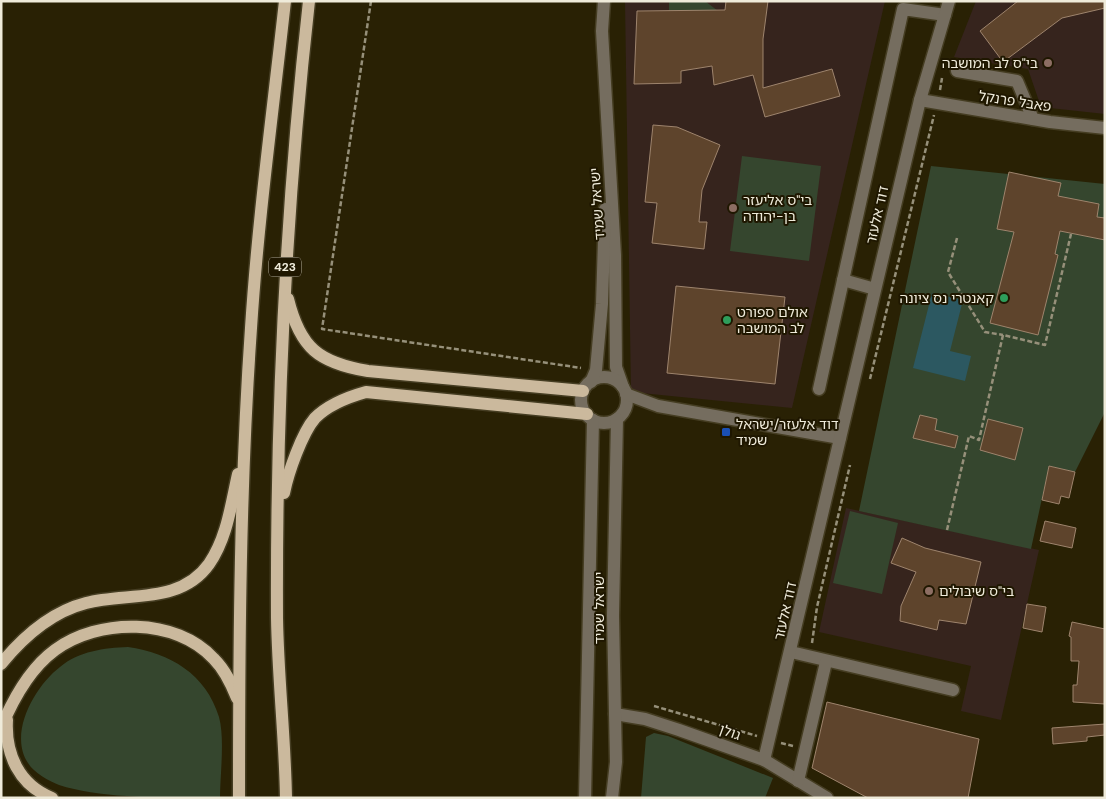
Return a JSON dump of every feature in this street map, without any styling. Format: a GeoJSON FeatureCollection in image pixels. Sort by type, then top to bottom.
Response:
{"type":"FeatureCollection","features":[{"type":"Feature","properties":{"kind":"main road","name":"423"},"geometry":{"type":"LineString","coordinates":[[239,798],[239,704],[245,437],[251,328],[260,226],[285,1]]}},
{"type":"Feature","properties":{"kind":"main road","name":"423"},"geometry":{"type":"LineString","coordinates":[[286,798],[285,738],[277,620],[284,284],[309,1]]}},
{"type":"Feature","properties":{"kind":"main road"},"geometry":{"type":"LineString","coordinates":[[284,284],[295,325],[304,340],[316,354],[342,367],[368,372],[587,387]]}},
{"type":"Feature","properties":{"kind":"main road"},"geometry":{"type":"LineString","coordinates":[[278,535],[287,479],[302,441],[315,419],[332,405],[350,396],[366,392],[590,417]]}},
{"type":"Feature","properties":{"kind":"main road"},"geometry":{"type":"LineString","coordinates":[[1,664],[28,634],[64,611],[86,603],[111,598],[135,598],[168,591],[195,578],[208,566],[216,552],[227,523],[245,437]]}},
{"type":"Feature","properties":{"kind":"main road"},"geometry":{"type":"LineString","coordinates":[[1,728],[8,711],[28,678],[54,650],[90,632],[132,627],[172,633],[197,644],[214,658],[228,677],[239,704]]}},
{"type":"Feature","properties":{"kind":"main road"},"geometry":{"type":"LineString","coordinates":[[8,711],[6,732],[13,762],[20,774],[31,786],[52,798]]}},
{"type":"Feature","properties":{"kind":"street","name":"ישראל שמיד"},"geometry":{"type":"LineString","coordinates":[[604,1],[602,31],[607,137],[616,255],[616,367],[624,390]]}},
{"type":"Feature","properties":{"kind":"street","name":"דוד אלעזר"},"geometry":{"type":"LineString","coordinates":[[764,760],[792,652],[840,438],[920,100],[949,1]]}},
{"type":"Feature","properties":{"kind":"street"},"geometry":{"type":"LineString","coordinates":[[820,389],[902,9],[944,15]]}},
{"type":"Feature","properties":{"kind":"street"},"geometry":{"type":"LineString","coordinates":[[957,71],[1016,81],[1032,119]]}},
{"type":"Feature","properties":{"kind":"street","name":"פאבל פרנקל"},"geometry":{"type":"LineString","coordinates":[[920,100],[1032,119],[1105,128]]}},
{"type":"Feature","properties":{"kind":"street","name":"ישראל שמיד"},"geometry":{"type":"LineString","coordinates":[[587,387],[596,370],[602,304],[607,137]]}},
{"type":"Feature","properties":{"kind":"street"},"geometry":{"type":"LineString","coordinates":[[843,280],[875,290]]}},
{"type":"Feature","properties":{"kind":"street"},"geometry":{"type":"LineString","coordinates":[[658,406],[621,414],[605,423],[590,417],[582,403],[587,387],[604,378],[618,382],[624,390],[658,406],[840,438]]}},
{"type":"Feature","properties":{"kind":"street"},"geometry":{"type":"LineString","coordinates":[[621,414],[624,390]]}},
{"type":"Feature","properties":{"kind":"street","name":"ישראל שמיד"},"geometry":{"type":"LineString","coordinates":[[612,798],[616,762],[613,616],[621,414]]}},
{"type":"Feature","properties":{"kind":"street","name":"ישראל שמיד"},"geometry":{"type":"LineString","coordinates":[[585,798],[590,417]]}},
{"type":"Feature","properties":{"kind":"street"},"geometry":{"type":"LineString","coordinates":[[792,652],[826,662],[953,690]]}},
{"type":"Feature","properties":{"kind":"street"},"geometry":{"type":"LineString","coordinates":[[798,781],[826,662]]}},
{"type":"Feature","properties":{"kind":"street","name":"גולן"},"geometry":{"type":"LineString","coordinates":[[615,714],[670,727],[764,760],[827,798]]}},
{"type":"Feature","properties":{"kind":"path"},"geometry":{"type":"LineString","coordinates":[[371,1],[322,329],[596,370]]}},
{"type":"Feature","properties":{"kind":"path"},"geometry":{"type":"LineString","coordinates":[[957,238],[948,272],[985,332],[1045,344],[1071,234]]}},
{"type":"Feature","properties":{"kind":"path"},"geometry":{"type":"LineString","coordinates":[[947,530],[969,436],[979,440],[1003,335]]}},
{"type":"Feature","properties":{"kind":"shaded area","name":"בי\"ס אליעזר בן-יהודה"},"geometry":{"type":"Polygon","coordinates":[[[625,1],[885,1],[792,408],[631,392],[625,1]]]}},
{"type":"Feature","properties":{"kind":"shaded area","name":"בי\"ס לב המושבה"},"geometry":{"type":"Polygon","coordinates":[[[976,1],[1105,1],[1105,114],[1041,107],[1028,69],[954,57],[976,1]]]}},
{"type":"Feature","properties":{"kind":"shaded area","name":"בי\"ס שיבולים"},"geometry":{"type":"Polygon","coordinates":[[[846,508],[1039,550],[1001,720],[961,711],[971,666],[819,632],[846,508]]]}},
{"type":"Feature","properties":{"kind":"green space"},"geometry":{"type":"Polygon","coordinates":[[[656,1],[705,1],[718,11],[669,11],[669,2],[656,1]]]}},
{"type":"Feature","properties":{"kind":"green space"},"geometry":{"type":"Polygon","coordinates":[[[742,156],[821,166],[809,261],[730,251],[742,156]]]}},
{"type":"Feature","properties":{"kind":"green space","name":"קאנטרי נס ציונה"},"geometry":{"type":"Polygon","coordinates":[[[931,166],[1105,184],[1105,412],[1075,472],[1049,466],[1031,549],[859,511],[931,166]]]}},
{"type":"Feature","properties":{"kind":"green space"},"geometry":{"type":"Polygon","coordinates":[[[850,511],[898,523],[882,594],[833,583],[850,511]]]}},
{"type":"Feature","properties":{"kind":"green space"},"geometry":{"type":"Polygon","coordinates":[[[128,647],[158,654],[172,660],[196,678],[213,702],[221,726],[220,798],[138,797],[76,790],[46,779],[28,763],[23,751],[21,738],[23,724],[34,698],[51,675],[75,657],[110,648],[128,647]]]}},
{"type":"Feature","properties":{"kind":"green space"},"geometry":{"type":"Polygon","coordinates":[[[654,733],[668,736],[773,778],[765,798],[641,798],[646,737],[654,733]]]}},
{"type":"Feature","properties":{"kind":"water"},"geometry":{"type":"Polygon","coordinates":[[[932,293],[963,300],[950,351],[971,356],[965,381],[913,368],[932,293]]]}},
{"type":"Feature","properties":{"kind":"building"},"geometry":{"type":"Polygon","coordinates":[[[726,1],[768,1],[763,39],[763,88],[832,69],[840,96],[765,117],[753,75],[714,85],[712,66],[681,71],[681,83],[634,84],[637,11],[725,10],[726,1]]]}},
{"type":"Feature","properties":{"kind":"building"},"geometry":{"type":"Polygon","coordinates":[[[1018,1],[1105,1],[1105,8],[1062,18],[1003,62],[980,31],[1018,1]]]}},
{"type":"Feature","properties":{"kind":"building"},"geometry":{"type":"Polygon","coordinates":[[[653,125],[677,127],[720,145],[702,190],[699,222],[707,222],[704,249],[652,243],[657,203],[645,202],[653,125]]]}},
{"type":"Feature","properties":{"kind":"building"},"geometry":{"type":"Polygon","coordinates":[[[1009,172],[1061,183],[1058,196],[1099,204],[1097,217],[1105,218],[1105,240],[1060,231],[1055,254],[1058,255],[1038,335],[990,323],[1014,232],[997,229],[1009,172]]]}},
{"type":"Feature","properties":{"kind":"building","name":"אולם ספורט לב המושבה"},"geometry":{"type":"Polygon","coordinates":[[[676,286],[785,297],[775,384],[667,373],[676,286]]]}},
{"type":"Feature","properties":{"kind":"building"},"geometry":{"type":"Polygon","coordinates":[[[920,415],[937,419],[935,430],[958,436],[955,448],[913,438],[920,415]]]}},
{"type":"Feature","properties":{"kind":"building"},"geometry":{"type":"Polygon","coordinates":[[[988,419],[1023,428],[1015,460],[980,450],[988,419]]]}},
{"type":"Feature","properties":{"kind":"building"},"geometry":{"type":"Polygon","coordinates":[[[1049,466],[1075,472],[1069,498],[1061,496],[1059,504],[1042,500],[1049,466]]]}},
{"type":"Feature","properties":{"kind":"building"},"geometry":{"type":"Polygon","coordinates":[[[1045,521],[1076,528],[1072,548],[1040,541],[1045,521]]]}},
{"type":"Feature","properties":{"kind":"building"},"geometry":{"type":"Polygon","coordinates":[[[902,538],[925,548],[981,562],[966,624],[939,620],[937,630],[900,621],[901,606],[916,572],[891,563],[902,538]]]}},
{"type":"Feature","properties":{"kind":"building"},"geometry":{"type":"Polygon","coordinates":[[[1027,604],[1046,607],[1042,632],[1023,628],[1027,604]]]}},
{"type":"Feature","properties":{"kind":"building"},"geometry":{"type":"Polygon","coordinates":[[[1072,622],[1105,629],[1105,704],[1073,702],[1073,685],[1077,685],[1079,661],[1071,661],[1071,637],[1069,636],[1072,622]]]}},
{"type":"Feature","properties":{"kind":"building"},"geometry":{"type":"Polygon","coordinates":[[[827,702],[979,739],[968,798],[868,798],[812,768],[827,702]]]}},
{"type":"Feature","properties":{"kind":"building"},"geometry":{"type":"Polygon","coordinates":[[[1105,724],[1105,735],[1087,737],[1087,741],[1053,744],[1052,728],[1105,724]]]}},
{"type":"Feature","properties":{"kind":"place","name":"בי\"ס לב המושבה"},"geometry":{"type":"Point","coordinates":[1048,63]}},
{"type":"Feature","properties":{"kind":"place","name":"בי\"ס אליעזר בן-יהודה"},"geometry":{"type":"Point","coordinates":[733,208]}},
{"type":"Feature","properties":{"kind":"place","name":"קאנטרי נס ציונה"},"geometry":{"type":"Point","coordinates":[1004,298]}},
{"type":"Feature","properties":{"kind":"place","name":"אולם ספורט לב המושבה"},"geometry":{"type":"Point","coordinates":[727,320]}},
{"type":"Feature","properties":{"kind":"place","name":"דוד אלעזר/ישראל שמיד"},"geometry":{"type":"Point","coordinates":[726,432]}},
{"type":"Feature","properties":{"kind":"place","name":"בי\"ס שיבולים"},"geometry":{"type":"Point","coordinates":[929,591]}}]}
